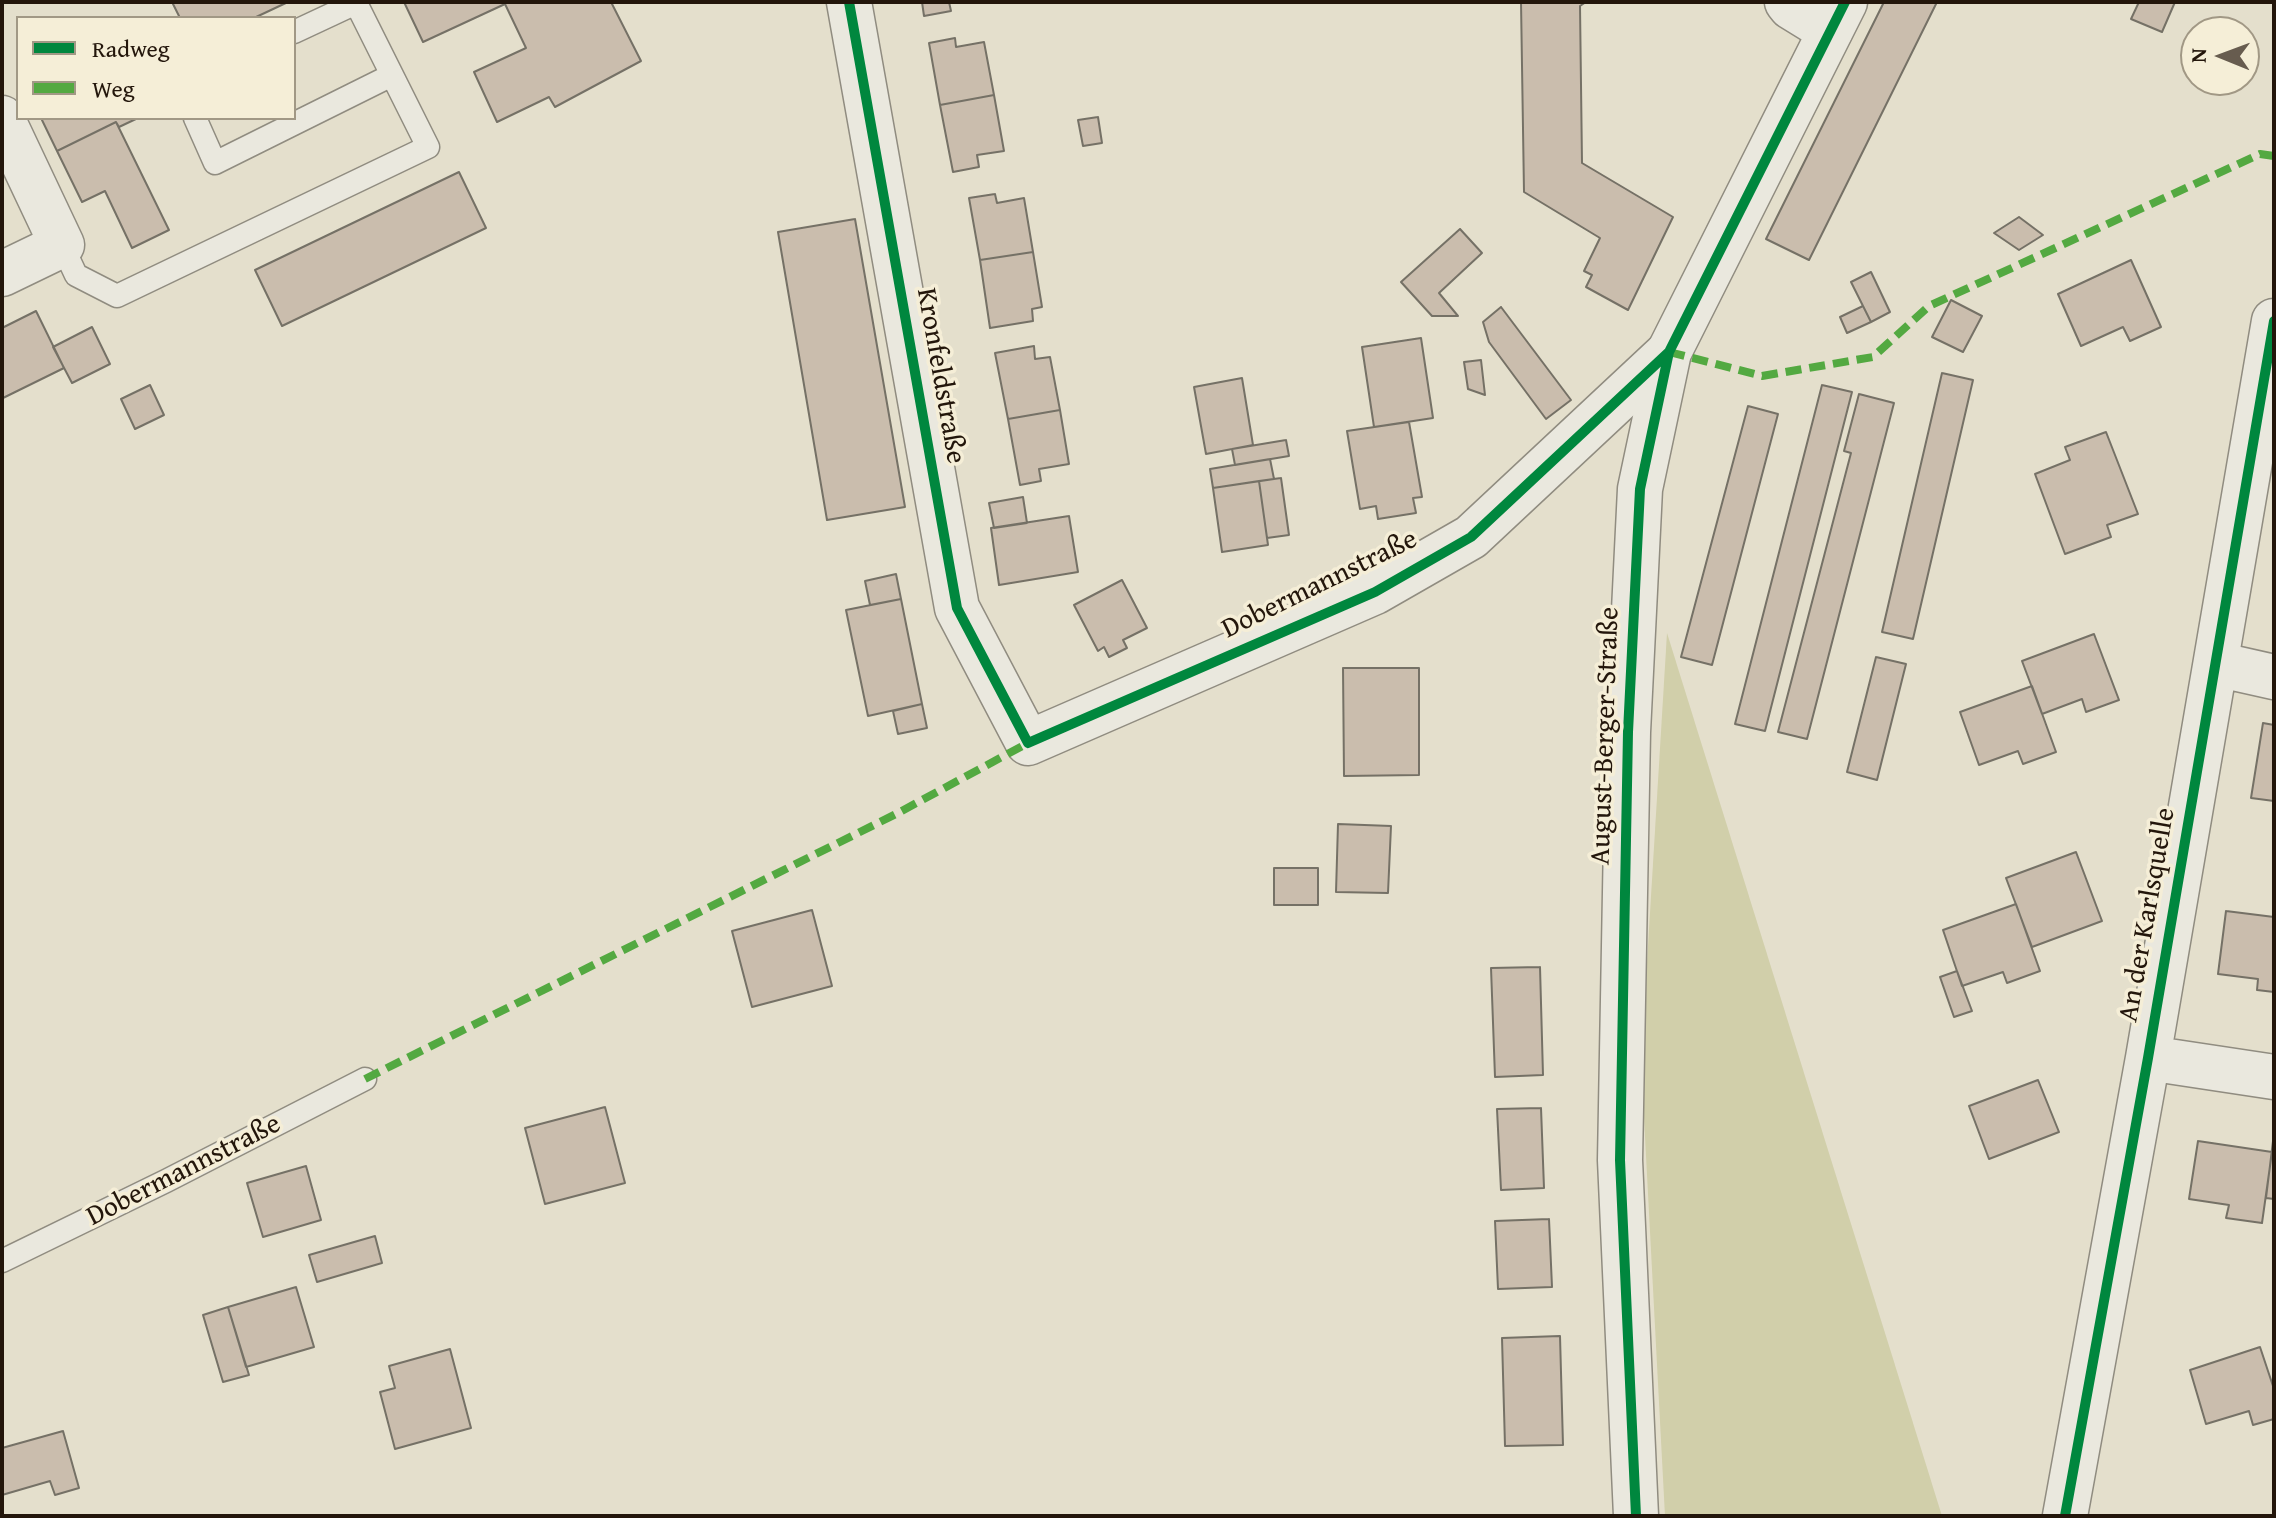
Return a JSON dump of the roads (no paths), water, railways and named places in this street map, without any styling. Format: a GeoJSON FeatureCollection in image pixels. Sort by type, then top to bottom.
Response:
{"type":"FeatureCollection","features":[{"type":"Feature","properties":{"kind":"street","name":"Kronfeldstraße"},"geometry":{"type":"LineString","coordinates":[[849,2],[957,608],[1028,743]]}},
{"type":"Feature","properties":{"kind":"street"},"geometry":{"type":"LineString","coordinates":[[1787,2],[1791,7],[1838,16]]}},
{"type":"Feature","properties":{"kind":"street","name":"August-Berger-Straße"},"geometry":{"type":"LineString","coordinates":[[1636,1516],[1620,1160],[1628,732],[1640,489],[1669,352],[1838,16]]}},
{"type":"Feature","properties":{"kind":"street"},"geometry":{"type":"LineString","coordinates":[[2,118],[62,245],[2,274]]}},
{"type":"Feature","properties":{"kind":"street","name":"An der Karlsquelle"},"geometry":{"type":"LineString","coordinates":[[2065,1516],[2148,1058],[2274,321]]}},
{"type":"Feature","properties":{"kind":"street","name":"Dobermannstraße"},"geometry":{"type":"LineString","coordinates":[[1028,743],[1375,592],[1471,537],[1669,352]]}},
{"type":"Feature","properties":{"kind":"street"},"geometry":{"type":"LineString","coordinates":[[2216,664],[2274,677]]}},
{"type":"Feature","properties":{"kind":"street","name":"An der Karlsquelle"},"geometry":{"type":"LineString","coordinates":[[2148,1058],[2274,1077]]}},
{"type":"Feature","properties":{"kind":"lane"},"geometry":{"type":"LineString","coordinates":[[62,245],[76,275],[117,296],[428,147],[356,3],[296,31]]}},
{"type":"Feature","properties":{"kind":"lane"},"geometry":{"type":"LineString","coordinates":[[196,120],[215,163],[392,75]]}},
{"type":"Feature","properties":{"kind":"lane","name":"Dobermannstraße"},"geometry":{"type":"LineString","coordinates":[[2,1261],[365,1079]]}}]}
